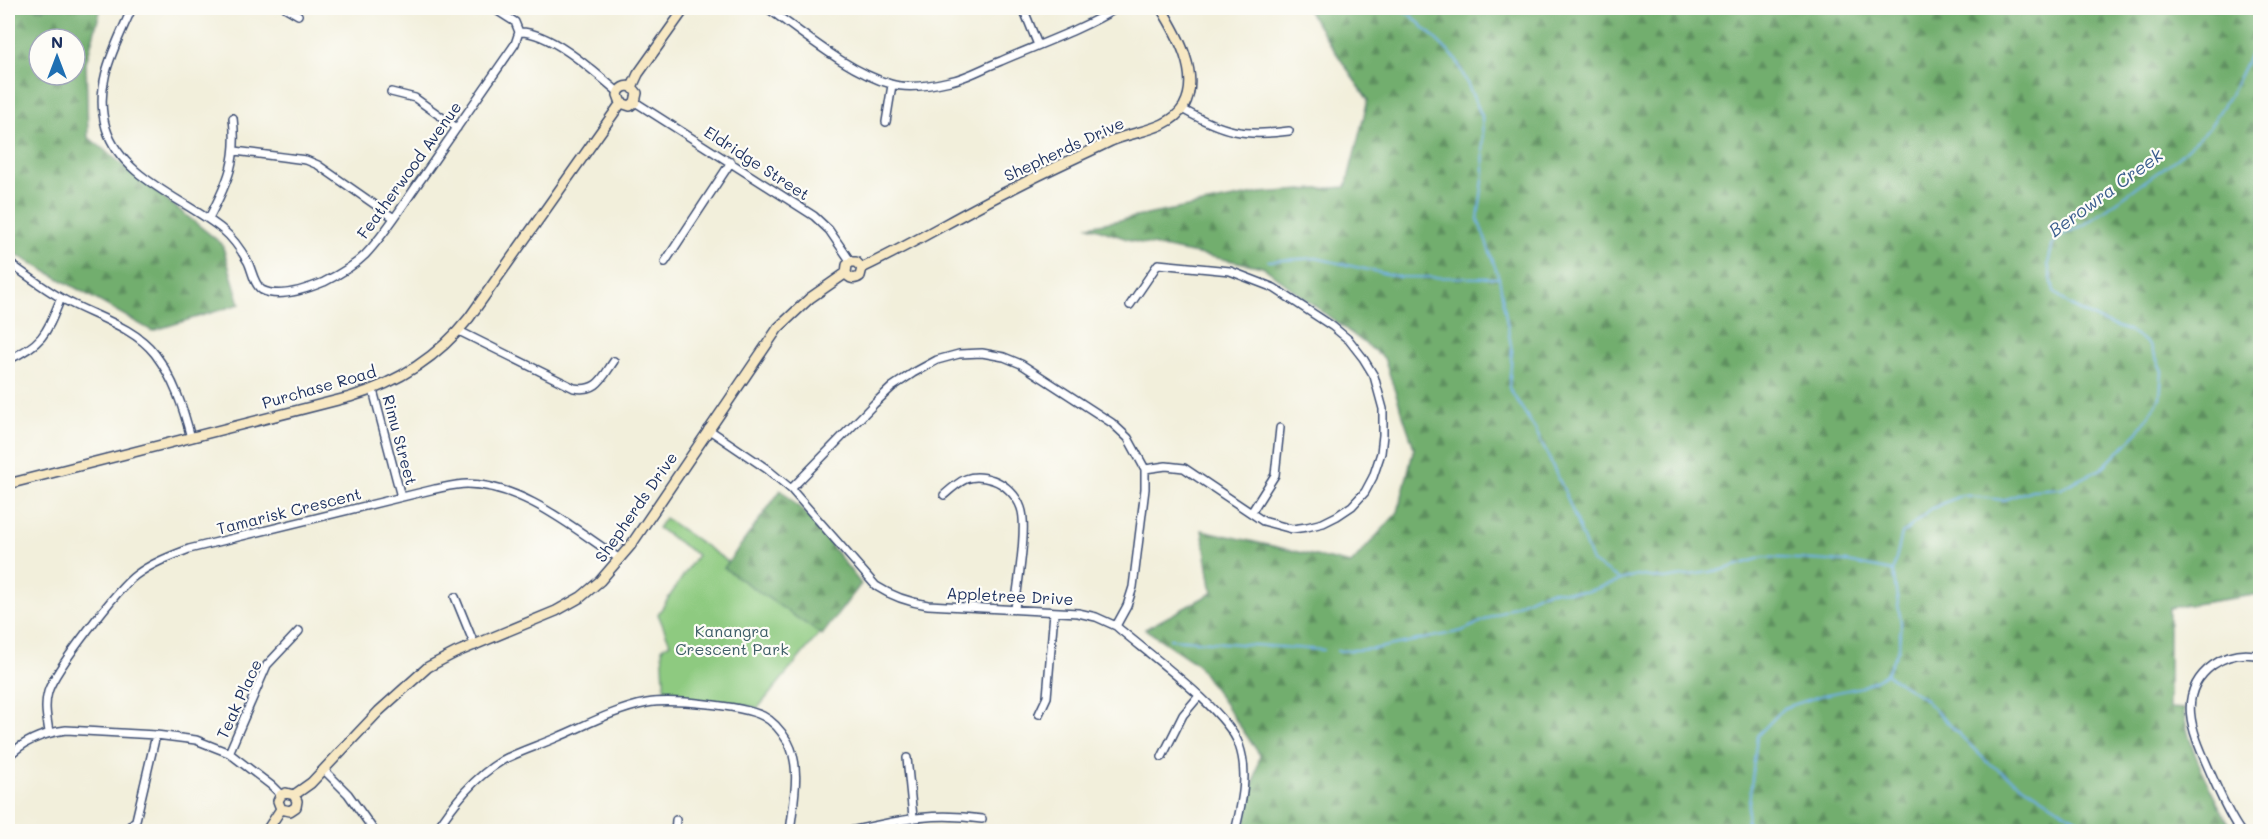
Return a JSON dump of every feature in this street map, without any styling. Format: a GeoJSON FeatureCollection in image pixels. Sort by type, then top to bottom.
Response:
{"type":"FeatureCollection","features":[{"type":"Feature","properties":{"kind":"main road"},"geometry":{"type":"LineString","coordinates":[[632,87],[638,74],[685,8]]}},
{"type":"Feature","properties":{"kind":"main road"},"geometry":{"type":"LineString","coordinates":[[1161,8],[1178,39],[1190,79],[1188,95],[1182,109]]}},
{"type":"Feature","properties":{"kind":"main road"},"geometry":{"type":"LineString","coordinates":[[622,87],[632,87],[637,93],[635,102],[627,106],[621,103],[618,92],[622,87]]}},
{"type":"Feature","properties":{"kind":"main road","name":"Purchase Road"},"geometry":{"type":"LineString","coordinates":[[8,484],[373,390],[418,366],[459,331],[621,103]]}},
{"type":"Feature","properties":{"kind":"main road","name":"Shepherds Drive"},"geometry":{"type":"LineString","coordinates":[[862,268],[914,243],[1012,188],[1119,138],[1161,125],[1172,119],[1182,109]]}},
{"type":"Feature","properties":{"kind":"main road"},"geometry":{"type":"LineString","coordinates":[[851,262],[859,263],[862,268],[860,276],[855,279],[849,278],[846,273],[847,265],[851,262]]}},
{"type":"Feature","properties":{"kind":"main road","name":"Shepherds Drive"},"geometry":{"type":"LineString","coordinates":[[294,795],[324,770],[379,711],[417,676],[442,660],[569,604],[591,589],[620,559],[778,328],[810,298],[846,273]]}},
{"type":"Feature","properties":{"kind":"main road"},"geometry":{"type":"LineString","coordinates":[[286,793],[294,795],[297,801],[296,807],[290,811],[281,809],[278,801],[281,795],[286,793]]}},
{"type":"Feature","properties":{"kind":"main road"},"geometry":{"type":"LineString","coordinates":[[266,831],[281,809]]}},
{"type":"Feature","properties":{"kind":"street"},"geometry":{"type":"LineString","coordinates":[[132,8],[105,72],[102,102],[107,130],[115,148],[125,161],[139,174],[209,218],[226,184],[235,151],[233,117]]}},
{"type":"Feature","properties":{"kind":"street"},"geometry":{"type":"LineString","coordinates":[[286,8],[298,15]]}},
{"type":"Feature","properties":{"kind":"street"},"geometry":{"type":"LineString","coordinates":[[493,8],[515,22],[519,32],[536,33],[556,43],[618,92]]}},
{"type":"Feature","properties":{"kind":"street"},"geometry":{"type":"LineString","coordinates":[[767,8],[843,61],[892,85],[917,86],[951,81],[1098,20],[1117,8]]}},
{"type":"Feature","properties":{"kind":"street"},"geometry":{"type":"LineString","coordinates":[[1023,8],[1038,45]]}},
{"type":"Feature","properties":{"kind":"street","name":"Featherwood Avenue"},"geometry":{"type":"LineString","coordinates":[[209,218],[228,234],[238,247],[249,264],[258,287],[265,291],[278,293],[296,291],[323,282],[348,268],[365,255],[394,218],[515,44],[519,32]]}},
{"type":"Feature","properties":{"kind":"street"},"geometry":{"type":"LineString","coordinates":[[886,122],[892,85]]}},
{"type":"Feature","properties":{"kind":"street"},"geometry":{"type":"LineString","coordinates":[[391,92],[415,98],[457,128]]}},
{"type":"Feature","properties":{"kind":"street","name":"Eldridge Street"},"geometry":{"type":"LineString","coordinates":[[635,102],[814,216],[829,231],[851,262]]}},
{"type":"Feature","properties":{"kind":"street"},"geometry":{"type":"LineString","coordinates":[[1182,109],[1225,130],[1263,134],[1289,132]]}},
{"type":"Feature","properties":{"kind":"street"},"geometry":{"type":"LineString","coordinates":[[235,151],[306,160],[318,165],[394,218]]}},
{"type":"Feature","properties":{"kind":"street"},"geometry":{"type":"LineString","coordinates":[[664,262],[731,162]]}},
{"type":"Feature","properties":{"kind":"street"},"geometry":{"type":"LineString","coordinates":[[8,262],[61,298],[126,330],[153,352],[172,380],[191,438]]}},
{"type":"Feature","properties":{"kind":"street"},"geometry":{"type":"LineString","coordinates":[[1130,305],[1158,264],[1230,271],[1274,288],[1332,326],[1349,340],[1364,358],[1374,376],[1383,409],[1382,453],[1373,477],[1365,492],[1352,506],[1323,523],[1292,529],[1263,521],[1184,468],[1166,465],[1144,469]]}},
{"type":"Feature","properties":{"kind":"street"},"geometry":{"type":"LineString","coordinates":[[8,360],[28,351],[46,335],[61,298]]}},
{"type":"Feature","properties":{"kind":"street"},"geometry":{"type":"LineString","coordinates":[[459,331],[574,388],[586,390],[597,385],[614,361]]}},
{"type":"Feature","properties":{"kind":"street"},"geometry":{"type":"LineString","coordinates":[[791,489],[892,387],[913,373],[937,360],[959,354],[982,352],[1021,364],[1112,423],[1128,438],[1144,469],[1146,489],[1133,587],[1127,606],[1116,626]]}},
{"type":"Feature","properties":{"kind":"street","name":"Rimu Street"},"geometry":{"type":"LineString","coordinates":[[373,390],[401,497]]}},
{"type":"Feature","properties":{"kind":"street"},"geometry":{"type":"LineString","coordinates":[[1251,513],[1275,476],[1280,428]]}},
{"type":"Feature","properties":{"kind":"street","name":"Appletree Drive"},"geometry":{"type":"LineString","coordinates":[[708,429],[767,469],[791,489],[876,586],[891,596],[928,605],[1078,613],[1096,617],[1116,626],[1217,712],[1239,744],[1244,776],[1242,806],[1235,831]]}},
{"type":"Feature","properties":{"kind":"street"},"geometry":{"type":"LineString","coordinates":[[944,495],[962,479],[980,476],[999,482],[1012,493],[1022,508],[1023,526],[1015,609]]}},
{"type":"Feature","properties":{"kind":"street","name":"Tamarisk Crescent"},"geometry":{"type":"LineString","coordinates":[[49,732],[45,706],[56,673],[112,600],[135,575],[161,560],[189,549],[401,497],[465,484],[493,487],[517,494],[620,559]]}},
{"type":"Feature","properties":{"kind":"street"},"geometry":{"type":"LineString","coordinates":[[455,597],[475,646]]}},
{"type":"Feature","properties":{"kind":"street"},"geometry":{"type":"LineString","coordinates":[[1039,714],[1047,697],[1054,612]]}},
{"type":"Feature","properties":{"kind":"street","name":"Teak Place"},"geometry":{"type":"LineString","coordinates":[[229,753],[267,665],[299,631]]}},
{"type":"Feature","properties":{"kind":"street"},"geometry":{"type":"LineString","coordinates":[[2241,831],[2227,809],[2193,732],[2190,711],[2196,684],[2211,666],[2240,654],[2260,656]]}},
{"type":"Feature","properties":{"kind":"street"},"geometry":{"type":"LineString","coordinates":[[1162,757],[1183,715],[1199,696]]}},
{"type":"Feature","properties":{"kind":"street"},"geometry":{"type":"LineString","coordinates":[[435,831],[455,801],[470,786],[504,760],[625,708],[649,703],[674,702],[749,711],[765,717],[778,727],[788,742],[794,760],[795,785],[790,831]]}},
{"type":"Feature","properties":{"kind":"street"},"geometry":{"type":"LineString","coordinates":[[8,757],[30,741],[49,732],[66,730],[156,735],[196,740],[229,753],[281,795]]}},
{"type":"Feature","properties":{"kind":"street"},"geometry":{"type":"LineString","coordinates":[[124,831],[136,820],[156,735]]}},
{"type":"Feature","properties":{"kind":"street"},"geometry":{"type":"LineString","coordinates":[[907,758],[913,817]]}},
{"type":"Feature","properties":{"kind":"street"},"geometry":{"type":"LineString","coordinates":[[324,770],[348,794],[375,831]]}},
{"type":"Feature","properties":{"kind":"street"},"geometry":{"type":"LineString","coordinates":[[846,831],[913,817],[955,815],[982,819]]}},
{"type":"Feature","properties":{"kind":"street"},"geometry":{"type":"LineString","coordinates":[[675,831],[676,820]]}},
{"type":"Feature","properties":{"kind":"green space"},"geometry":{"type":"Polygon","coordinates":[[[8,8],[101,8],[87,59],[87,27],[27,27],[27,87],[87,87],[88,137],[222,244],[240,304],[152,331],[8,250],[8,8]]]}},
{"type":"Feature","properties":{"kind":"green space"},"geometry":{"type":"Polygon","coordinates":[[[1306,8],[2260,8],[2260,594],[2169,608],[2169,708],[2184,709],[2196,755],[2234,831],[1243,831],[1260,755],[1197,664],[1145,629],[1212,593],[1202,530],[1351,564],[1398,512],[1414,448],[1384,358],[1263,267],[1136,242],[1089,226],[1260,193],[1346,187],[1368,100],[1306,8]]]}},
{"type":"Feature","properties":{"kind":"green space"},"geometry":{"type":"Polygon","coordinates":[[[781,490],[809,517],[861,584],[822,635],[724,568],[781,490]]]}},
{"type":"Feature","properties":{"kind":"green space","name":"Kanangra Crescent Park"},"geometry":{"type":"Polygon","coordinates":[[[665,518],[824,628],[758,708],[665,697],[662,648],[670,643],[658,614],[697,555],[658,528],[665,518]]]}},
{"type":"Feature","properties":{"kind":"waterway"},"geometry":{"type":"LineString","coordinates":[[8,17],[10,8]]}},
{"type":"Feature","properties":{"kind":"waterway"},"geometry":{"type":"LineString","coordinates":[[1397,8],[1413,17],[1456,59],[1482,116],[1484,173],[1478,219],[1499,278],[1512,351],[1509,388],[1535,429],[1565,492],[1592,562],[1619,579]]}},
{"type":"Feature","properties":{"kind":"waterway","name":"Berowra Creek"},"geometry":{"type":"LineString","coordinates":[[1743,832],[1746,828],[1757,736],[1784,708],[1823,695],[1862,687],[1886,674],[1899,648],[1901,623],[1893,571],[1902,534],[1931,509],[1962,495],[2003,500],[2032,490],[2061,488],[2101,469],[2138,432],[2160,398],[2162,371],[2150,345],[2131,332],[2101,321],[2069,305],[2054,291],[2048,264],[2053,243],[2066,233],[2084,225],[2176,159],[2209,128],[2233,90],[2260,33]]}},
{"type":"Feature","properties":{"kind":"waterway"},"geometry":{"type":"LineString","coordinates":[[1268,261],[1316,258],[1400,277],[1499,278]]}},
{"type":"Feature","properties":{"kind":"waterway"},"geometry":{"type":"LineString","coordinates":[[1337,651],[1374,649],[1462,631],[1539,594],[1550,591],[1586,592],[1636,575],[1664,579],[1722,570],[1764,557],[1847,562],[1892,571]]}},
{"type":"Feature","properties":{"kind":"waterway"},"geometry":{"type":"LineString","coordinates":[[1170,639],[1324,650]]}},
{"type":"Feature","properties":{"kind":"waterway"},"geometry":{"type":"LineString","coordinates":[[1886,674],[1922,697],[1988,763],[2096,832]]}}]}
